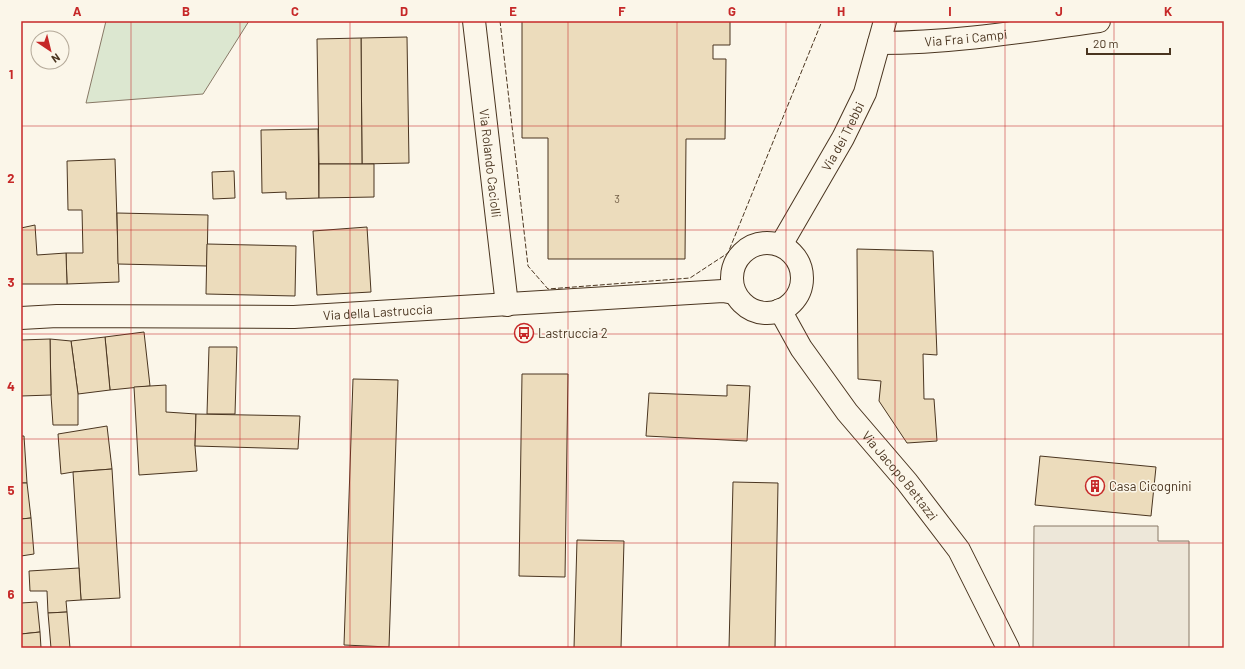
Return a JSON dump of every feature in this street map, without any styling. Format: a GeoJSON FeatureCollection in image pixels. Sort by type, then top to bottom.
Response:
{"type":"FeatureCollection","features":[{"type":"Feature","properties":{"kind":"street","name":"Via Rolando Caciolli"},"geometry":{"type":"LineString","coordinates":[[474,21],[507,305]]}},
{"type":"Feature","properties":{"kind":"street","name":"Via dei Trebbi"},"geometry":{"type":"LineString","coordinates":[[781,245],[843,138],[865,93],[885,21]]}},
{"type":"Feature","properties":{"kind":"street","name":"Via Fra i Campi"},"geometry":{"type":"LineString","coordinates":[[879,43],[908,43],[980,37],[1099,21]]}},
{"type":"Feature","properties":{"kind":"street"},"geometry":{"type":"LineString","coordinates":[[767,242],[781,245],[792,252],[800,264],[802,278],[800,292],[792,303],[780,310],[770,313],[759,312],[749,308],[740,302],[734,293],[731,279],[733,265],[741,252],[753,245],[767,242]]}},
{"type":"Feature","properties":{"kind":"street","name":"Via della Lastruccia"},"geometry":{"type":"LineString","coordinates":[[21,318],[57,316],[294,317],[716,292],[734,293]]}},
{"type":"Feature","properties":{"kind":"street","name":"Via Jacopo Bettazzi"},"geometry":{"type":"LineString","coordinates":[[780,310],[800,348],[847,412],[907,482],[959,550],[1008,648]]}},
{"type":"Feature","properties":{"kind":"green space"},"geometry":{"type":"Polygon","coordinates":[[[106,21],[249,21],[203,94],[86,103],[106,21]]]}},
{"type":"Feature","properties":{"kind":"shaded area"},"geometry":{"type":"Polygon","coordinates":[[[1034,526],[1158,526],[1158,541],[1189,541],[1189,648],[1033,648],[1034,526]]]}},
{"type":"Feature","properties":{"kind":"building"},"geometry":{"type":"Polygon","coordinates":[[[522,21],[730,21],[730,45],[713,45],[713,59],[726,59],[725,139],[686,139],[685,259],[548,259],[548,138],[522,138],[522,21]]]}},
{"type":"Feature","properties":{"kind":"building"},"geometry":{"type":"Polygon","coordinates":[[[407,37],[409,163],[362,164],[361,38],[407,37]]]}},
{"type":"Feature","properties":{"kind":"building"},"geometry":{"type":"Polygon","coordinates":[[[361,38],[362,164],[319,164],[317,39],[361,38]]]}},
{"type":"Feature","properties":{"kind":"building"},"geometry":{"type":"Polygon","coordinates":[[[318,129],[319,198],[286,199],[286,192],[262,193],[261,130],[318,129]]]}},
{"type":"Feature","properties":{"kind":"building"},"geometry":{"type":"Polygon","coordinates":[[[115,159],[119,282],[67,284],[66,253],[83,253],[82,210],[68,210],[67,161],[115,159]]]}},
{"type":"Feature","properties":{"kind":"building"},"geometry":{"type":"Polygon","coordinates":[[[319,164],[374,164],[374,197],[319,198],[319,164]]]}},
{"type":"Feature","properties":{"kind":"building"},"geometry":{"type":"Polygon","coordinates":[[[234,171],[235,198],[213,199],[212,172],[234,171]]]}},
{"type":"Feature","properties":{"kind":"building"},"geometry":{"type":"Polygon","coordinates":[[[117,213],[208,215],[207,266],[118,264],[117,213]]]}},
{"type":"Feature","properties":{"kind":"building"},"geometry":{"type":"Polygon","coordinates":[[[35,225],[37,255],[66,253],[67,284],[21,284],[21,228],[35,225]]]}},
{"type":"Feature","properties":{"kind":"building"},"geometry":{"type":"Polygon","coordinates":[[[367,227],[371,292],[317,295],[313,231],[367,227]]]}},
{"type":"Feature","properties":{"kind":"building"},"geometry":{"type":"Polygon","coordinates":[[[207,244],[296,246],[295,296],[206,294],[207,244]]]}},
{"type":"Feature","properties":{"kind":"building"},"geometry":{"type":"Polygon","coordinates":[[[857,249],[933,251],[937,355],[923,354],[924,399],[934,399],[937,441],[907,443],[879,401],[881,381],[858,379],[857,249]]]}},
{"type":"Feature","properties":{"kind":"building"},"geometry":{"type":"Polygon","coordinates":[[[144,332],[150,386],[110,390],[105,337],[144,332]]]}},
{"type":"Feature","properties":{"kind":"building"},"geometry":{"type":"Polygon","coordinates":[[[105,337],[110,390],[78,394],[71,341],[105,337]]]}},
{"type":"Feature","properties":{"kind":"building"},"geometry":{"type":"Polygon","coordinates":[[[50,339],[71,341],[78,394],[78,425],[53,425],[50,339]]]}},
{"type":"Feature","properties":{"kind":"building"},"geometry":{"type":"Polygon","coordinates":[[[50,339],[51,395],[21,396],[21,340],[50,339]]]}},
{"type":"Feature","properties":{"kind":"building"},"geometry":{"type":"Polygon","coordinates":[[[209,347],[237,347],[235,414],[207,414],[209,347]]]}},
{"type":"Feature","properties":{"kind":"building"},"geometry":{"type":"Polygon","coordinates":[[[522,374],[568,374],[565,577],[519,576],[522,374]]]}},
{"type":"Feature","properties":{"kind":"building"},"geometry":{"type":"Polygon","coordinates":[[[353,379],[398,380],[389,647],[344,645],[353,379]]]}},
{"type":"Feature","properties":{"kind":"building"},"geometry":{"type":"Polygon","coordinates":[[[166,385],[166,412],[196,414],[195,446],[197,471],[139,475],[134,387],[166,385]]]}},
{"type":"Feature","properties":{"kind":"building"},"geometry":{"type":"Polygon","coordinates":[[[727,385],[750,386],[747,441],[646,436],[649,393],[727,396],[727,385]]]}},
{"type":"Feature","properties":{"kind":"building"},"geometry":{"type":"Polygon","coordinates":[[[196,414],[300,416],[298,449],[195,446],[196,414]]]}},
{"type":"Feature","properties":{"kind":"building"},"geometry":{"type":"Polygon","coordinates":[[[107,426],[112,469],[61,474],[58,434],[107,426]]]}},
{"type":"Feature","properties":{"kind":"building"},"geometry":{"type":"Polygon","coordinates":[[[21,436],[24,436],[27,483],[21,483],[21,436]]]}},
{"type":"Feature","properties":{"kind":"building","name":"Casa Cicognini"},"geometry":{"type":"Polygon","coordinates":[[[1040,456],[1156,467],[1151,516],[1035,505],[1040,456]]]}},
{"type":"Feature","properties":{"kind":"building"},"geometry":{"type":"Polygon","coordinates":[[[112,469],[120,598],[81,600],[73,472],[112,469]]]}},
{"type":"Feature","properties":{"kind":"building"},"geometry":{"type":"Polygon","coordinates":[[[733,482],[778,483],[775,648],[729,648],[733,482]]]}},
{"type":"Feature","properties":{"kind":"building"},"geometry":{"type":"Polygon","coordinates":[[[21,483],[27,483],[31,518],[21,519],[21,483]]]}},
{"type":"Feature","properties":{"kind":"building"},"geometry":{"type":"Polygon","coordinates":[[[31,518],[34,554],[21,556],[21,519],[31,518]]]}},
{"type":"Feature","properties":{"kind":"building"},"geometry":{"type":"Polygon","coordinates":[[[577,540],[624,541],[621,648],[574,648],[577,540]]]}},
{"type":"Feature","properties":{"kind":"building"},"geometry":{"type":"Polygon","coordinates":[[[79,568],[81,600],[66,601],[67,612],[48,613],[47,591],[30,591],[29,571],[79,568]]]}},
{"type":"Feature","properties":{"kind":"building"},"geometry":{"type":"Polygon","coordinates":[[[37,602],[40,632],[21,634],[21,603],[37,602]]]}},
{"type":"Feature","properties":{"kind":"building"},"geometry":{"type":"Polygon","coordinates":[[[67,612],[70,648],[51,648],[48,613],[67,612]]]}},
{"type":"Feature","properties":{"kind":"building"},"geometry":{"type":"Polygon","coordinates":[[[40,632],[41,648],[21,648],[21,634],[40,632]]]}},
{"type":"Feature","properties":{"kind":"fence"},"geometry":{"type":"LineString","coordinates":[[500,21],[528,266],[548,289],[690,278],[728,253],[822,21]]}},
{"type":"Feature","properties":{"kind":"place","name":"Lastruccia 2"},"geometry":{"type":"Point","coordinates":[524,333]}},
{"type":"Feature","properties":{"kind":"place","name":"Casa Cicognini"},"geometry":{"type":"Point","coordinates":[1095,486]}}]}
